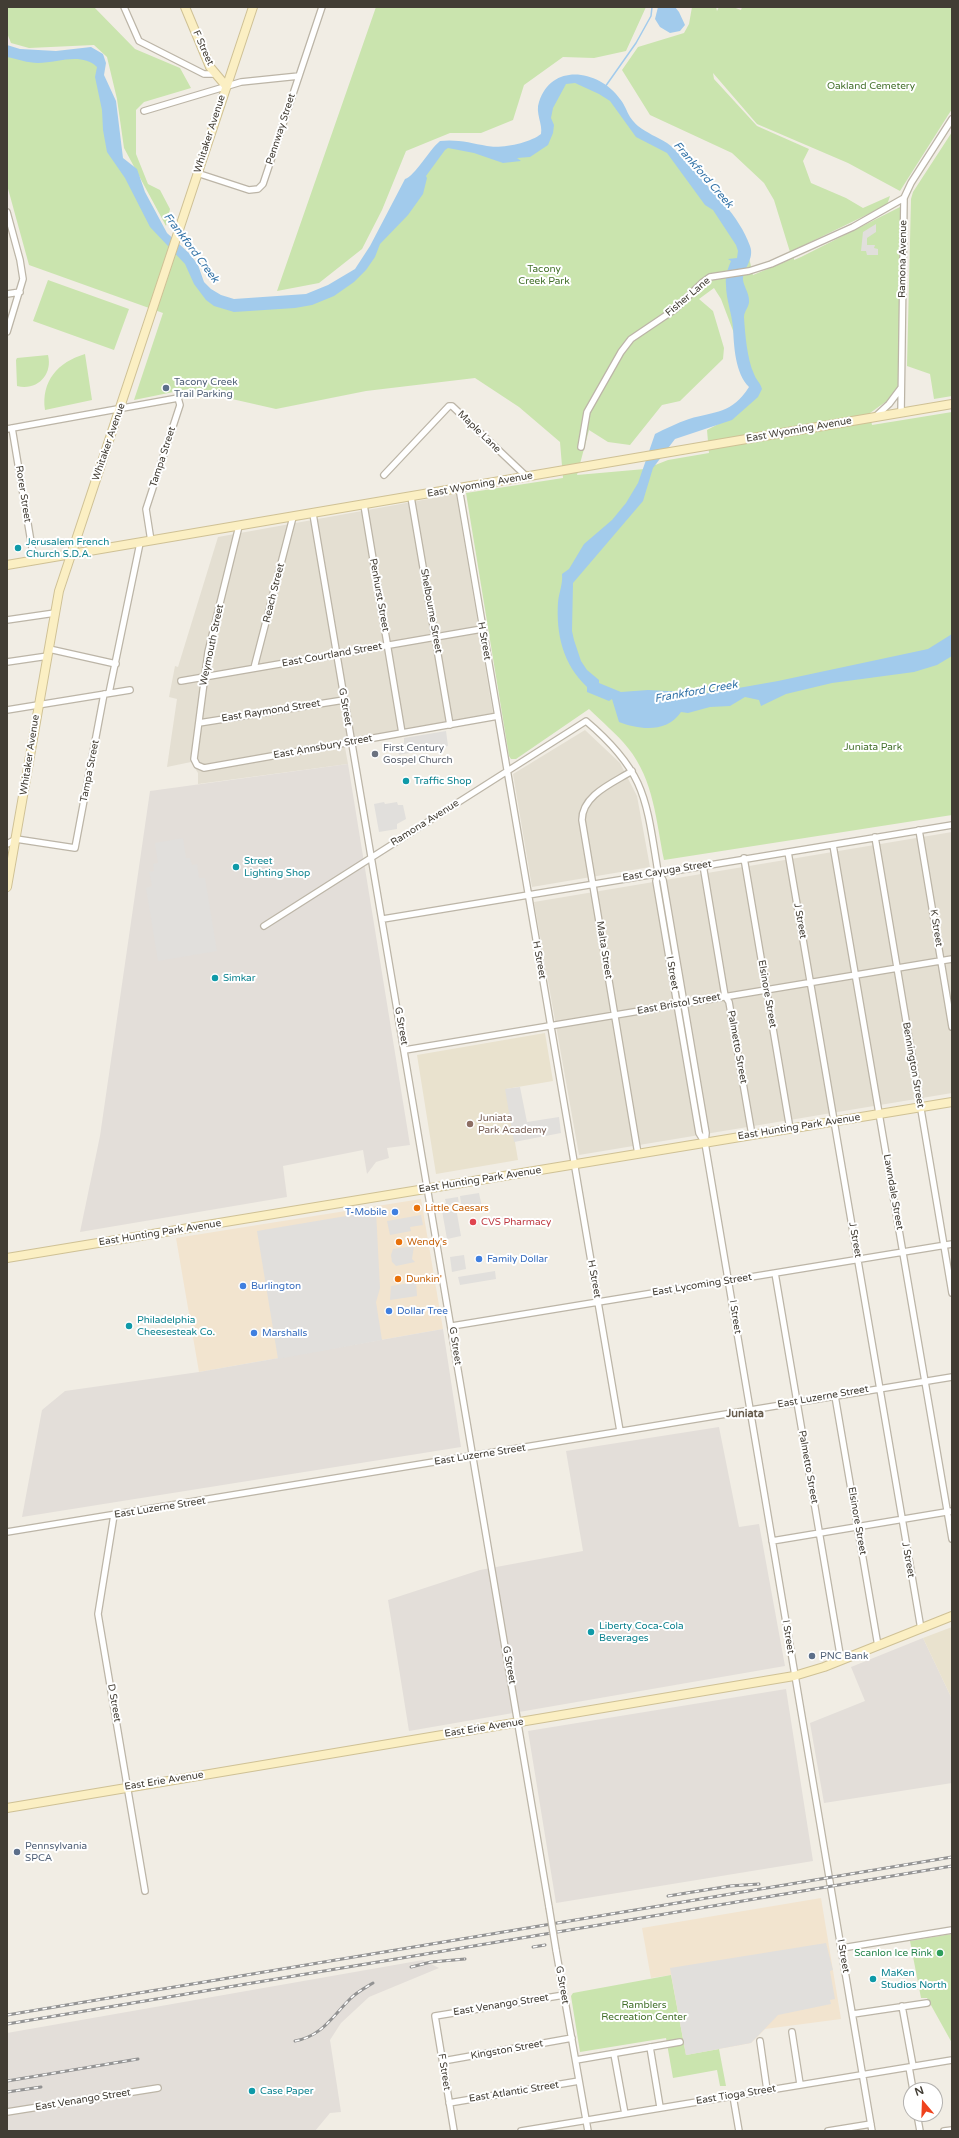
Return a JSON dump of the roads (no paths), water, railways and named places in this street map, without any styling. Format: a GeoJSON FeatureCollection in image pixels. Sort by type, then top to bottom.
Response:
{"type":"FeatureCollection","features":[{"type":"Feature","properties":{"kind":"main road","name":"F Street"},"geometry":{"type":"LineString","coordinates":[[185,7],[210,67],[226,86]]}},
{"type":"Feature","properties":{"kind":"main road","name":"Whitaker Avenue"},"geometry":{"type":"LineString","coordinates":[[7,887],[59,591],[253,7]]}},
{"type":"Feature","properties":{"kind":"main road","name":"East Wyoming Avenue"},"geometry":{"type":"LineString","coordinates":[[7,565],[952,404]]}},
{"type":"Feature","properties":{"kind":"main road","name":"East Hunting Park Avenue"},"geometry":{"type":"LineString","coordinates":[[7,1258],[952,1102]]}},
{"type":"Feature","properties":{"kind":"main road","name":"East Erie Avenue"},"geometry":{"type":"LineString","coordinates":[[7,1808],[794,1676],[878,1646],[952,1616]]}},
{"type":"Feature","properties":{"kind":"street"},"geometry":{"type":"LineString","coordinates":[[124,7],[139,41],[204,74],[216,74]]}},
{"type":"Feature","properties":{"kind":"street","name":"Pennway Street"},"geometry":{"type":"LineString","coordinates":[[197,173],[249,190],[261,186],[322,7]]}},
{"type":"Feature","properties":{"kind":"street"},"geometry":{"type":"LineString","coordinates":[[144,111],[241,82],[299,76]]}},
{"type":"Feature","properties":{"kind":"street","name":"Ramona Avenue"},"geometry":{"type":"LineString","coordinates":[[901,413],[904,198],[952,119]]}},
{"type":"Feature","properties":{"kind":"street","name":"Fisher Lane"},"geometry":{"type":"LineString","coordinates":[[581,447],[586,412],[621,352],[632,339],[674,310],[703,282],[710,277],[749,271],[771,264],[818,244],[904,198]]}},
{"type":"Feature","properties":{"kind":"street"},"geometry":{"type":"LineString","coordinates":[[7,212],[20,260],[23,279],[7,332]]}},
{"type":"Feature","properties":{"kind":"street"},"geometry":{"type":"LineString","coordinates":[[7,294],[20,292]]}},
{"type":"Feature","properties":{"kind":"street"},"geometry":{"type":"LineString","coordinates":[[874,417],[889,404],[901,388]]}},
{"type":"Feature","properties":{"kind":"street","name":"Tampa Street"},"geometry":{"type":"LineString","coordinates":[[121,407],[178,398],[180,405],[146,509],[151,540]]}},
{"type":"Feature","properties":{"kind":"street","name":"Maple Lane"},"geometry":{"type":"LineString","coordinates":[[384,476],[449,406],[452,406],[526,476]]}},
{"type":"Feature","properties":{"kind":"street"},"geometry":{"type":"LineString","coordinates":[[10,428],[121,407]]}},
{"type":"Feature","properties":{"kind":"street","name":"Rorer Street"},"geometry":{"type":"LineString","coordinates":[[10,428],[34,560]]}},
{"type":"Feature","properties":{"kind":"street","name":"H Street"},"geometry":{"type":"LineString","coordinates":[[459,488],[620,1432]]}},
{"type":"Feature","properties":{"kind":"street","name":"Shelbourne Street"},"geometry":{"type":"LineString","coordinates":[[411,497],[450,725]]}},
{"type":"Feature","properties":{"kind":"street","name":"Penhurst Street"},"geometry":{"type":"LineString","coordinates":[[364,505],[402,732]]}},
{"type":"Feature","properties":{"kind":"street","name":"G Street"},"geometry":{"type":"LineString","coordinates":[[313,514],[452,1326],[556,1950],[588,2131]]}},
{"type":"Feature","properties":{"kind":"street","name":"Reach Street"},"geometry":{"type":"LineString","coordinates":[[254,668],[293,517]]}},
{"type":"Feature","properties":{"kind":"street","name":"Weymouth Street"},"geometry":{"type":"LineString","coordinates":[[197,765],[194,759],[203,677],[239,526]]}},
{"type":"Feature","properties":{"kind":"street","name":"Tampa Street"},"geometry":{"type":"LineString","coordinates":[[16,838],[75,848],[107,693],[116,664],[140,543]]}},
{"type":"Feature","properties":{"kind":"street"},"geometry":{"type":"LineString","coordinates":[[7,620],[55,613]]}},
{"type":"Feature","properties":{"kind":"street","name":"East Courtland Street"},"geometry":{"type":"LineString","coordinates":[[181,681],[482,629]]}},
{"type":"Feature","properties":{"kind":"street"},"geometry":{"type":"LineString","coordinates":[[7,662],[49,652],[116,664]]}},
{"type":"Feature","properties":{"kind":"street"},"geometry":{"type":"LineString","coordinates":[[7,710],[130,690]]}},
{"type":"Feature","properties":{"kind":"street","name":"East Raymond Street"},"geometry":{"type":"LineString","coordinates":[[199,723],[344,700]]}},
{"type":"Feature","properties":{"kind":"street","name":"East Annsbury Street"},"geometry":{"type":"LineString","coordinates":[[197,765],[204,768],[498,716]]}},
{"type":"Feature","properties":{"kind":"street","name":"Ramona Avenue"},"geometry":{"type":"LineString","coordinates":[[264,926],[586,721]]}},
{"type":"Feature","properties":{"kind":"street","name":"I Street"},"geometry":{"type":"LineString","coordinates":[[586,721],[620,753],[640,784],[647,805],[658,872],[663,880],[706,1133],[705,1143],[729,1280],[749,1410],[842,1948],[872,2131]]}},
{"type":"Feature","properties":{"kind":"street","name":"Malta Street"},"geometry":{"type":"LineString","coordinates":[[632,771],[589,799],[582,812],[592,883],[638,1154]]}},
{"type":"Feature","properties":{"kind":"street","name":"East Cayuga Street"},"geometry":{"type":"LineString","coordinates":[[383,919],[952,824]]}},
{"type":"Feature","properties":{"kind":"street","name":"K Street"},"geometry":{"type":"LineString","coordinates":[[920,830],[952,1027]]}},
{"type":"Feature","properties":{"kind":"street","name":"Bennington Street"},"geometry":{"type":"LineString","coordinates":[[875,837],[952,1293]]}},
{"type":"Feature","properties":{"kind":"street"},"geometry":{"type":"LineString","coordinates":[[7,844],[16,838]]}},
{"type":"Feature","properties":{"kind":"street","name":"Lawndale Street"},"geometry":{"type":"LineString","coordinates":[[833,845],[925,1381],[950,1512],[952,1539]]}},
{"type":"Feature","properties":{"kind":"street","name":"J Street"},"geometry":{"type":"LineString","coordinates":[[788,852],[835,1121],[901,1520],[921,1629]]}},
{"type":"Feature","properties":{"kind":"street","name":"Elsinore Street"},"geometry":{"type":"LineString","coordinates":[[744,858],[790,1129]]}},
{"type":"Feature","properties":{"kind":"street","name":"Palmetto Street"},"geometry":{"type":"LineString","coordinates":[[703,865],[725,996],[729,1002],[752,1135]]}},
{"type":"Feature","properties":{"kind":"street","name":"I Street"},"geometry":{"type":"LineString","coordinates":[[658,872],[656,880],[699,1133],[705,1143]]}},
{"type":"Feature","properties":{"kind":"street","name":"East Bristol Street"},"geometry":{"type":"LineString","coordinates":[[405,1050],[952,959]]}},
{"type":"Feature","properties":{"kind":"street","name":"East Lycoming Street"},"geometry":{"type":"LineString","coordinates":[[452,1326],[858,1258],[952,1244]]}},
{"type":"Feature","properties":{"kind":"street","name":"Palmetto Street"},"geometry":{"type":"LineString","coordinates":[[775,1273],[841,1660]]}},
{"type":"Feature","properties":{"kind":"street","name":"East Luzerne Street"},"geometry":{"type":"LineString","coordinates":[[7,1532],[952,1377]]}},
{"type":"Feature","properties":{"kind":"street","name":"Elsinore Street"},"geometry":{"type":"LineString","coordinates":[[835,1396],[878,1646]]}},
{"type":"Feature","properties":{"kind":"street"},"geometry":{"type":"LineString","coordinates":[[772,1541],[950,1512]]}},
{"type":"Feature","properties":{"kind":"street","name":"D Street"},"geometry":{"type":"LineString","coordinates":[[114,1515],[98,1614],[129,1787],[145,1891]]}},
{"type":"Feature","properties":{"kind":"street"},"geometry":{"type":"LineString","coordinates":[[842,1948],[952,1930]]}},
{"type":"Feature","properties":{"kind":"street","name":"East Venango Street"},"geometry":{"type":"LineString","coordinates":[[438,2016],[564,1995]]}},
{"type":"Feature","properties":{"kind":"street"},"geometry":{"type":"LineString","coordinates":[[853,2014],[927,2003]]}},
{"type":"Feature","properties":{"kind":"street"},"geometry":{"type":"LineString","coordinates":[[902,2006],[912,2082]]}},
{"type":"Feature","properties":{"kind":"street","name":"F Street"},"geometry":{"type":"LineString","coordinates":[[438,2016],[435,2016],[454,2131]]}},
{"type":"Feature","properties":{"kind":"street"},"geometry":{"type":"LineString","coordinates":[[792,2032],[800,2084]]}},
{"type":"Feature","properties":{"kind":"street","name":"Kingston Street"},"geometry":{"type":"LineString","coordinates":[[443,2061],[572,2038]]}},
{"type":"Feature","properties":{"kind":"street"},"geometry":{"type":"LineString","coordinates":[[760,2041],[767,2090]]}},
{"type":"Feature","properties":{"kind":"street"},"geometry":{"type":"LineString","coordinates":[[576,2060],[680,2042]]}},
{"type":"Feature","properties":{"kind":"street"},"geometry":{"type":"LineString","coordinates":[[650,2047],[660,2107]]}},
{"type":"Feature","properties":{"kind":"street"},"geometry":{"type":"LineString","coordinates":[[614,2054],[625,2114]]}},
{"type":"Feature","properties":{"kind":"street","name":"East Tioga Street"},"geometry":{"type":"LineString","coordinates":[[521,2131],[542,2129],[660,2107],[952,2060]]}},
{"type":"Feature","properties":{"kind":"street","name":"East Atlantic Street"},"geometry":{"type":"LineString","coordinates":[[449,2103],[579,2081]]}},
{"type":"Feature","properties":{"kind":"street","name":"East Venango Street"},"geometry":{"type":"LineString","coordinates":[[7,2112],[158,2088]]}},
{"type":"Feature","properties":{"kind":"street"},"geometry":{"type":"LineString","coordinates":[[733,2096],[739,2131]]}},
{"type":"Feature","properties":{"kind":"street"},"geometry":{"type":"LineString","coordinates":[[828,2131],[871,2124]]}},
{"type":"Feature","properties":{"kind":"street"},"geometry":{"type":"LineString","coordinates":[[944,2131],[952,2130]]}},
{"type":"Feature","properties":{"kind":"water"},"geometry":{"type":"Polygon","coordinates":[[[658,7],[675,7],[685,25],[680,31],[670,33],[660,27],[655,19],[658,7]]]}},
{"type":"Feature","properties":{"kind":"water"},"geometry":{"type":"Polygon","coordinates":[[[7,45],[20,49],[56,51],[91,47],[103,54],[106,63],[104,75],[116,101],[123,158],[137,169],[145,192],[167,233],[190,254],[198,265],[204,282],[211,289],[221,295],[234,299],[306,294],[328,285],[355,269],[370,246],[405,179],[418,168],[431,150],[440,141],[458,141],[493,147],[523,143],[541,134],[538,106],[545,89],[554,81],[565,76],[576,75],[589,77],[611,89],[620,99],[631,119],[638,126],[667,143],[717,195],[739,224],[745,235],[751,251],[750,260],[743,276],[749,300],[744,317],[746,338],[752,368],[762,389],[758,397],[732,420],[675,439],[653,468],[643,501],[573,583],[572,631],[581,661],[587,670],[599,680],[599,683],[621,692],[648,690],[710,693],[778,681],[928,649],[952,634],[952,656],[937,665],[914,672],[832,683],[786,694],[761,706],[759,700],[745,697],[730,706],[710,707],[688,713],[681,712],[668,724],[653,728],[636,727],[619,722],[612,699],[609,701],[587,692],[587,687],[572,669],[563,648],[558,626],[558,602],[562,574],[569,569],[584,544],[612,520],[626,503],[638,483],[655,434],[671,426],[698,416],[729,407],[743,396],[749,387],[744,381],[736,359],[732,323],[726,290],[726,275],[731,261],[728,259],[737,258],[738,251],[736,245],[713,210],[705,205],[667,153],[636,137],[610,101],[575,83],[566,84],[553,108],[551,118],[554,125],[553,133],[548,145],[530,157],[517,158],[521,161],[503,163],[474,153],[448,148],[426,176],[427,178],[423,194],[408,215],[380,244],[375,257],[366,270],[354,282],[334,296],[312,305],[295,308],[234,312],[214,306],[206,300],[194,284],[185,264],[150,227],[125,178],[107,152],[103,130],[102,110],[95,77],[97,67],[84,60],[77,59],[46,63],[26,62],[7,57],[7,45]]]}},
{"type":"Feature","properties":{"kind":"waterway"},"geometry":{"type":"LineString","coordinates":[[605,87],[636,43],[651,16],[652,7]]}},
{"type":"Feature","properties":{"kind":"railway"},"geometry":{"type":"LineString","coordinates":[[7,2015],[952,1857]]}},
{"type":"Feature","properties":{"kind":"railway"},"geometry":{"type":"LineString","coordinates":[[7,2024],[952,1866]]}},
{"type":"Feature","properties":{"kind":"railway"},"geometry":{"type":"LineString","coordinates":[[668,1896],[730,1886],[759,1884]]}},
{"type":"Feature","properties":{"kind":"railway"},"geometry":{"type":"LineString","coordinates":[[533,1947],[545,1945]]}},
{"type":"Feature","properties":{"kind":"railway"},"geometry":{"type":"LineString","coordinates":[[411,1967],[431,1962],[465,1959]]}},
{"type":"Feature","properties":{"kind":"railway"},"geometry":{"type":"LineString","coordinates":[[295,2041],[312,2035],[320,2030],[353,1997],[373,1983]]}},
{"type":"Feature","properties":{"kind":"railway"},"geometry":{"type":"LineString","coordinates":[[7,2081],[138,2059]]}},
{"type":"Feature","properties":{"kind":"railway"},"geometry":{"type":"LineString","coordinates":[[7,2092],[41,2087]]}},
{"type":"Feature","properties":{"kind":"place","name":"Tacony Creek Trail Parking"},"geometry":{"type":"Point","coordinates":[166,388]}},
{"type":"Feature","properties":{"kind":"place","name":"Jerusalem French Church S.D.A."},"geometry":{"type":"Point","coordinates":[18,548]}},
{"type":"Feature","properties":{"kind":"place","name":"First Century Gospel Church"},"geometry":{"type":"Point","coordinates":[375,754]}},
{"type":"Feature","properties":{"kind":"place","name":"Traffic Shop"},"geometry":{"type":"Point","coordinates":[406,781]}},
{"type":"Feature","properties":{"kind":"place","name":"Street Lighting Shop"},"geometry":{"type":"Point","coordinates":[236,867]}},
{"type":"Feature","properties":{"kind":"place","name":"Simkar"},"geometry":{"type":"Point","coordinates":[215,978]}},
{"type":"Feature","properties":{"kind":"place","name":"Juniata Park Academy"},"geometry":{"type":"Point","coordinates":[470,1124]}},
{"type":"Feature","properties":{"kind":"place","name":"Little Caesars"},"geometry":{"type":"Point","coordinates":[417,1208]}},
{"type":"Feature","properties":{"kind":"place","name":"T-Mobile"},"geometry":{"type":"Point","coordinates":[395,1212]}},
{"type":"Feature","properties":{"kind":"place","name":"CVS Pharmacy"},"geometry":{"type":"Point","coordinates":[473,1222]}},
{"type":"Feature","properties":{"kind":"place","name":"Wendy's"},"geometry":{"type":"Point","coordinates":[399,1242]}},
{"type":"Feature","properties":{"kind":"place","name":"Family Dollar"},"geometry":{"type":"Point","coordinates":[479,1259]}},
{"type":"Feature","properties":{"kind":"place","name":"Dunkin'"},"geometry":{"type":"Point","coordinates":[398,1279]}},
{"type":"Feature","properties":{"kind":"place","name":"Burlington"},"geometry":{"type":"Point","coordinates":[243,1286]}},
{"type":"Feature","properties":{"kind":"place","name":"Dollar Tree"},"geometry":{"type":"Point","coordinates":[389,1311]}},
{"type":"Feature","properties":{"kind":"place","name":"Philadelphia Cheesesteak Co."},"geometry":{"type":"Point","coordinates":[129,1326]}},
{"type":"Feature","properties":{"kind":"place","name":"Marshalls"},"geometry":{"type":"Point","coordinates":[254,1333]}},
{"type":"Feature","properties":{"kind":"place","name":"Liberty Coca-Cola Beverages"},"geometry":{"type":"Point","coordinates":[591,1632]}},
{"type":"Feature","properties":{"kind":"place","name":"PNC Bank"},"geometry":{"type":"Point","coordinates":[812,1656]}},
{"type":"Feature","properties":{"kind":"place","name":"Pennsylvania SPCA"},"geometry":{"type":"Point","coordinates":[17,1852]}},
{"type":"Feature","properties":{"kind":"place","name":"Scanlon Ice Rink"},"geometry":{"type":"Point","coordinates":[940,1953]}},
{"type":"Feature","properties":{"kind":"place","name":"MaKen Studios North"},"geometry":{"type":"Point","coordinates":[873,1979]}},
{"type":"Feature","properties":{"kind":"place","name":"Case Paper"},"geometry":{"type":"Point","coordinates":[252,2091]}},
{"type":"Feature","properties":{"kind":"district","name":"Juniata"},"geometry":{"type":"Point","coordinates":[745,1414]}},
{"type":"Feature","properties":{"kind":"park label","name":"Oakland Cemetery"},"geometry":{"type":"Point","coordinates":[871,86]}},
{"type":"Feature","properties":{"kind":"park label","name":"Tacony Creek Park"},"geometry":{"type":"Point","coordinates":[544,274]}},
{"type":"Feature","properties":{"kind":"park label","name":"Juniata Park"},"geometry":{"type":"Point","coordinates":[873,747]}},
{"type":"Feature","properties":{"kind":"park label","name":"Ramblers Recreation Center"},"geometry":{"type":"Point","coordinates":[644,2010]}},
{"type":"Feature","properties":{"kind":"water label","name":"Frankford Creek"},"geometry":{"type":"Point","coordinates":[703,175]}},
{"type":"Feature","properties":{"kind":"water label","name":"Frankford Creek"},"geometry":{"type":"Point","coordinates":[191,248]}},
{"type":"Feature","properties":{"kind":"water label","name":"Frankford Creek"},"geometry":{"type":"Point","coordinates":[696,692]}}]}
